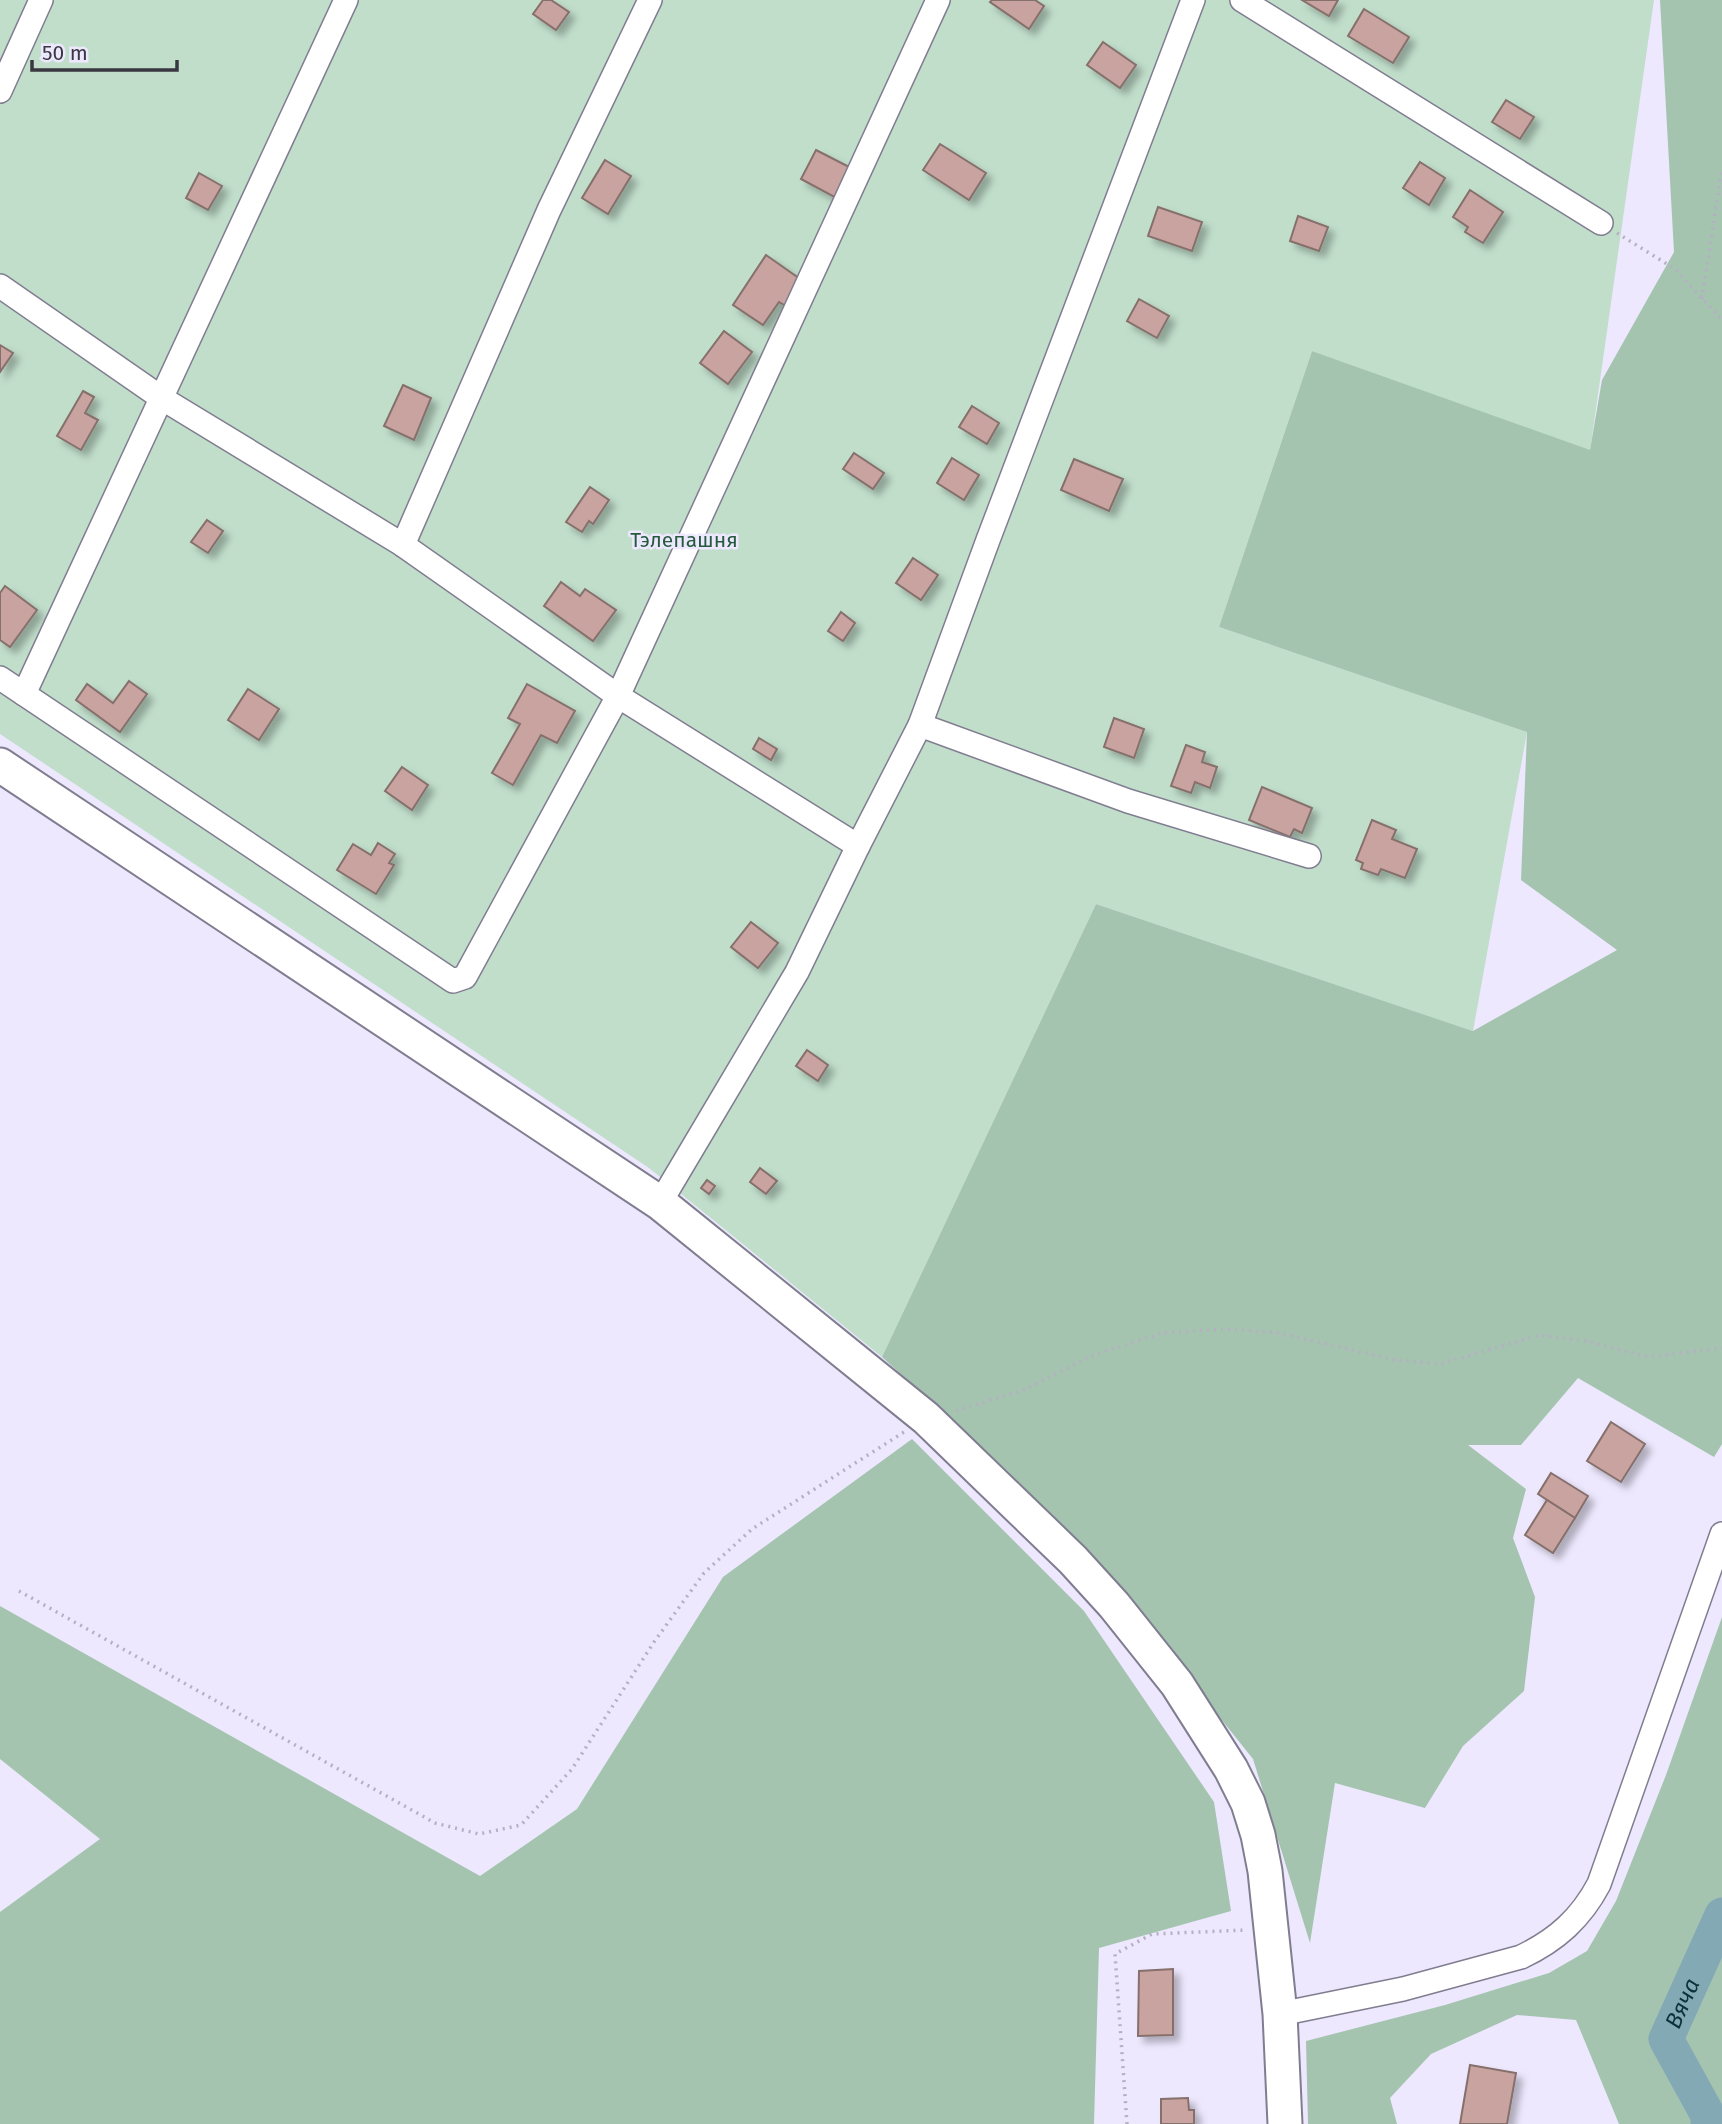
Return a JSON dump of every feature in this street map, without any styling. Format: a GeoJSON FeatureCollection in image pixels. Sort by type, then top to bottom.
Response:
{"type":"FeatureCollection","features":[{"type":"Feature","properties":{"kind":"street"},"geometry":{"type":"LineString","coordinates":[[0,91],[41,0]]}},
{"type":"Feature","properties":{"kind":"street"},"geometry":{"type":"LineString","coordinates":[[24,694],[346,0]]}},
{"type":"Feature","properties":{"kind":"street"},"geometry":{"type":"LineString","coordinates":[[403,545],[549,210],[649,0]]}},
{"type":"Feature","properties":{"kind":"street"},"geometry":{"type":"LineString","coordinates":[[0,678],[453,981],[465,977],[618,696],[938,0]]}},
{"type":"Feature","properties":{"kind":"street"},"geometry":{"type":"LineString","coordinates":[[660,1203],[797,972],[920,725],[1193,0]]}},
{"type":"Feature","properties":{"kind":"street"},"geometry":{"type":"LineString","coordinates":[[1242,0],[1601,223]]}},
{"type":"Feature","properties":{"kind":"street"},"geometry":{"type":"LineString","coordinates":[[0,286],[163,399],[403,545],[618,696],[858,846]]}},
{"type":"Feature","properties":{"kind":"street"},"geometry":{"type":"LineString","coordinates":[[920,725],[1128,801],[1309,856]]}},
{"type":"Feature","properties":{"kind":"street"},"geometry":{"type":"LineString","coordinates":[[0,765],[660,1203],[926,1418],[1073,1560],[1114,1605],[1177,1684],[1231,1769],[1248,1803],[1265,1871],[1280,2014],[1285,2124]]}},
{"type":"Feature","properties":{"kind":"street"},"geometry":{"type":"LineString","coordinates":[[1280,2014],[1403,1989],[1521,1957],[1539,1948],[1566,1928],[1587,1908],[1600,1884],[1722,1534]]}},
{"type":"Feature","properties":{"kind":"path"},"geometry":{"type":"LineString","coordinates":[[1702,299],[1722,168]]}},
{"type":"Feature","properties":{"kind":"path"},"geometry":{"type":"LineString","coordinates":[[1601,223],[1675,270],[1722,320]]}},
{"type":"Feature","properties":{"kind":"path"},"geometry":{"type":"LineString","coordinates":[[19,1591],[435,1823],[479,1834],[521,1825],[572,1769],[654,1642],[704,1573],[752,1529],[926,1418],[986,1403],[1026,1389],[1091,1356],[1162,1334],[1226,1329],[1280,1333],[1395,1360],[1441,1364],[1539,1335],[1586,1341],[1649,1357],[1722,1348]]}},
{"type":"Feature","properties":{"kind":"path"},"geometry":{"type":"LineString","coordinates":[[1127,2124],[1115,1954],[1152,1934],[1271,1930]]}},
{"type":"Feature","properties":{"kind":"green space","name":"Тэлепашня"},"geometry":{"type":"Polygon","coordinates":[[[0,0],[1654,0],[1590,451],[1312,351],[1219,627],[1527,732],[1473,1031],[1096,904],[882,1357],[649,1168],[0,734],[0,0]]]}},
{"type":"Feature","properties":{"kind":"green space"},"geometry":{"type":"Polygon","coordinates":[[[1660,0],[1722,0],[1722,1444],[1714,1457],[1578,1378],[1521,1445],[1468,1445],[1526,1489],[1513,1538],[1535,1597],[1524,1691],[1463,1746],[1425,1808],[1335,1783],[1310,1943],[1253,1759],[1121,1594],[1006,1470],[882,1357],[1096,904],[1473,1031],[1617,950],[1521,880],[1527,732],[1219,627],[1312,351],[1590,450],[1602,380],[1674,252],[1660,0]]]}},
{"type":"Feature","properties":{"kind":"green space"},"geometry":{"type":"Polygon","coordinates":[[[912,1439],[1084,1611],[1214,1802],[1231,1911],[1099,1948],[1094,2124],[0,2124],[0,1912],[100,1839],[0,1759],[0,1606],[480,1876],[577,1809],[723,1577],[912,1439]]]}},
{"type":"Feature","properties":{"kind":"green space"},"geometry":{"type":"Polygon","coordinates":[[[1722,1617],[1722,2124],[1619,2124],[1576,2020],[1517,2015],[1431,2054],[1390,2098],[1397,2124],[1308,2124],[1306,2041],[1445,2005],[1549,1973],[1587,1951],[1616,1901],[1666,1775],[1722,1617]]]}},
{"type":"Feature","properties":{"kind":"building"},"geometry":{"type":"Polygon","coordinates":[[[543,0],[551,0],[569,12],[556,30],[533,14],[543,0]]]}},
{"type":"Feature","properties":{"kind":"building"},"geometry":{"type":"Polygon","coordinates":[[[1035,0],[1044,6],[1029,29],[990,2],[1035,0]]]}},
{"type":"Feature","properties":{"kind":"building"},"geometry":{"type":"Polygon","coordinates":[[[1302,0],[1338,0],[1329,16],[1302,0]]]}},
{"type":"Feature","properties":{"kind":"building"},"geometry":{"type":"Polygon","coordinates":[[[1364,9],[1409,37],[1393,63],[1348,36],[1364,9]]]}},
{"type":"Feature","properties":{"kind":"building"},"geometry":{"type":"Polygon","coordinates":[[[1103,42],[1136,65],[1120,88],[1087,65],[1103,42]]]}},
{"type":"Feature","properties":{"kind":"building"},"geometry":{"type":"Polygon","coordinates":[[[1506,100],[1534,117],[1520,139],[1492,122],[1506,100]]]}},
{"type":"Feature","properties":{"kind":"building"},"geometry":{"type":"Polygon","coordinates":[[[940,144],[986,173],[969,200],[923,170],[940,144]]]}},
{"type":"Feature","properties":{"kind":"building"},"geometry":{"type":"Polygon","coordinates":[[[816,150],[855,170],[840,200],[801,179],[816,150]]]}},
{"type":"Feature","properties":{"kind":"building"},"geometry":{"type":"Polygon","coordinates":[[[605,160],[631,176],[608,214],[582,198],[605,160]]]}},
{"type":"Feature","properties":{"kind":"building"},"geometry":{"type":"Polygon","coordinates":[[[1420,162],[1445,178],[1429,205],[1403,188],[1420,162]]]}},
{"type":"Feature","properties":{"kind":"building"},"geometry":{"type":"Polygon","coordinates":[[[199,173],[222,186],[208,210],[186,198],[199,173]]]}},
{"type":"Feature","properties":{"kind":"building"},"geometry":{"type":"Polygon","coordinates":[[[1470,190],[1503,212],[1483,243],[1465,232],[1468,227],[1453,217],[1470,190]]]}},
{"type":"Feature","properties":{"kind":"building"},"geometry":{"type":"Polygon","coordinates":[[[1158,207],[1202,222],[1192,251],[1148,236],[1158,207]]]}},
{"type":"Feature","properties":{"kind":"building"},"geometry":{"type":"Polygon","coordinates":[[[1298,216],[1328,227],[1319,251],[1290,241],[1298,216]]]}},
{"type":"Feature","properties":{"kind":"building"},"geometry":{"type":"Polygon","coordinates":[[[766,255],[803,281],[786,306],[779,302],[763,325],[733,305],[766,255]]]}},
{"type":"Feature","properties":{"kind":"building"},"geometry":{"type":"Polygon","coordinates":[[[1139,299],[1169,316],[1157,338],[1127,321],[1139,299]]]}},
{"type":"Feature","properties":{"kind":"building"},"geometry":{"type":"Polygon","coordinates":[[[724,331],[752,352],[728,384],[700,363],[724,331]]]}},
{"type":"Feature","properties":{"kind":"building"},"geometry":{"type":"Polygon","coordinates":[[[0,345],[13,353],[0,372],[0,345]]]}},
{"type":"Feature","properties":{"kind":"building"},"geometry":{"type":"Polygon","coordinates":[[[403,385],[431,398],[414,440],[384,426],[403,385]]]}},
{"type":"Feature","properties":{"kind":"building"},"geometry":{"type":"Polygon","coordinates":[[[83,391],[94,397],[85,413],[98,420],[81,450],[57,436],[83,391]]]}},
{"type":"Feature","properties":{"kind":"building"},"geometry":{"type":"Polygon","coordinates":[[[972,406],[999,423],[987,444],[959,427],[972,406]]]}},
{"type":"Feature","properties":{"kind":"building"},"geometry":{"type":"Polygon","coordinates":[[[854,453],[884,473],[873,489],[843,469],[854,453]]]}},
{"type":"Feature","properties":{"kind":"building"},"geometry":{"type":"Polygon","coordinates":[[[952,458],[979,475],[964,500],[937,483],[952,458]]]}},
{"type":"Feature","properties":{"kind":"building"},"geometry":{"type":"Polygon","coordinates":[[[1074,459],[1123,479],[1109,511],[1061,490],[1074,459]]]}},
{"type":"Feature","properties":{"kind":"building"},"geometry":{"type":"Polygon","coordinates":[[[590,487],[609,500],[593,524],[589,521],[582,532],[566,522],[590,487]]]}},
{"type":"Feature","properties":{"kind":"building"},"geometry":{"type":"Polygon","coordinates":[[[207,520],[223,531],[208,553],[191,542],[207,520]]]}},
{"type":"Feature","properties":{"kind":"building"},"geometry":{"type":"Polygon","coordinates":[[[913,558],[938,575],[921,600],[896,583],[913,558]]]}},
{"type":"Feature","properties":{"kind":"building"},"geometry":{"type":"Polygon","coordinates":[[[561,582],[580,596],[585,589],[616,610],[593,641],[544,606],[561,582]]]}},
{"type":"Feature","properties":{"kind":"building"},"geometry":{"type":"Polygon","coordinates":[[[5,586],[37,610],[10,647],[0,640],[0,593],[5,586]]]}},
{"type":"Feature","properties":{"kind":"building"},"geometry":{"type":"Polygon","coordinates":[[[841,612],[855,623],[843,641],[828,631],[841,612]]]}},
{"type":"Feature","properties":{"kind":"building"},"geometry":{"type":"Polygon","coordinates":[[[129,681],[147,694],[120,732],[76,700],[87,684],[113,703],[129,681]]]}},
{"type":"Feature","properties":{"kind":"building"},"geometry":{"type":"Polygon","coordinates":[[[527,684],[575,711],[557,743],[541,735],[513,785],[492,773],[520,724],[508,718],[527,684]]]}},
{"type":"Feature","properties":{"kind":"building"},"geometry":{"type":"Polygon","coordinates":[[[248,689],[279,709],[259,740],[228,720],[248,689]]]}},
{"type":"Feature","properties":{"kind":"building"},"geometry":{"type":"Polygon","coordinates":[[[1114,718],[1144,729],[1134,758],[1104,747],[1114,718]]]}},
{"type":"Feature","properties":{"kind":"building"},"geometry":{"type":"Polygon","coordinates":[[[759,738],[777,749],[771,760],[753,749],[759,738]]]}},
{"type":"Feature","properties":{"kind":"building"},"geometry":{"type":"Polygon","coordinates":[[[1186,745],[1205,752],[1202,762],[1217,767],[1210,788],[1195,782],[1191,793],[1171,786],[1186,745]]]}},
{"type":"Feature","properties":{"kind":"building"},"geometry":{"type":"Polygon","coordinates":[[[402,767],[428,785],[412,810],[385,791],[402,767]]]}},
{"type":"Feature","properties":{"kind":"building"},"geometry":{"type":"Polygon","coordinates":[[[1262,787],[1312,808],[1302,833],[1294,829],[1290,837],[1249,820],[1262,787]]]}},
{"type":"Feature","properties":{"kind":"building"},"geometry":{"type":"Polygon","coordinates":[[[1372,820],[1396,830],[1392,839],[1417,849],[1405,878],[1381,869],[1378,875],[1361,869],[1363,863],[1356,860],[1372,820]]]}},
{"type":"Feature","properties":{"kind":"building"},"geometry":{"type":"Polygon","coordinates":[[[378,843],[395,854],[389,863],[394,865],[376,894],[337,870],[353,844],[371,855],[378,843]]]}},
{"type":"Feature","properties":{"kind":"building"},"geometry":{"type":"Polygon","coordinates":[[[751,922],[778,943],[758,968],[731,947],[751,922]]]}},
{"type":"Feature","properties":{"kind":"building"},"geometry":{"type":"Polygon","coordinates":[[[807,1050],[828,1065],[818,1081],[796,1066],[807,1050]]]}},
{"type":"Feature","properties":{"kind":"building"},"geometry":{"type":"Polygon","coordinates":[[[760,1168],[777,1181],[766,1194],[750,1182],[760,1168]]]}},
{"type":"Feature","properties":{"kind":"building"},"geometry":{"type":"Polygon","coordinates":[[[707,1180],[715,1186],[709,1194],[701,1188],[707,1180]]]}},
{"type":"Feature","properties":{"kind":"building"},"geometry":{"type":"Polygon","coordinates":[[[1611,1422],[1645,1444],[1621,1482],[1587,1461],[1611,1422]]]}},
{"type":"Feature","properties":{"kind":"building"},"geometry":{"type":"Polygon","coordinates":[[[1551,1473],[1588,1496],[1575,1518],[1538,1494],[1551,1473]]]}},
{"type":"Feature","properties":{"kind":"building"},"geometry":{"type":"Polygon","coordinates":[[[1547,1500],[1575,1518],[1553,1553],[1525,1535],[1547,1500]]]}},
{"type":"Feature","properties":{"kind":"building"},"geometry":{"type":"Polygon","coordinates":[[[1173,1969],[1173,2035],[1138,2036],[1139,1971],[1173,1969]]]}},
{"type":"Feature","properties":{"kind":"building"},"geometry":{"type":"Polygon","coordinates":[[[1470,2065],[1516,2073],[1507,2124],[1460,2124],[1470,2065]]]}},
{"type":"Feature","properties":{"kind":"building"},"geometry":{"type":"Polygon","coordinates":[[[1188,2098],[1189,2110],[1194,2110],[1194,2124],[1161,2124],[1161,2099],[1188,2098]]]}},
{"type":"Feature","properties":{"kind":"waterway","name":"Вяча"},"geometry":{"type":"LineString","coordinates":[[1708,2124],[1710,2119],[1666,2039],[1722,1915]]}}]}
